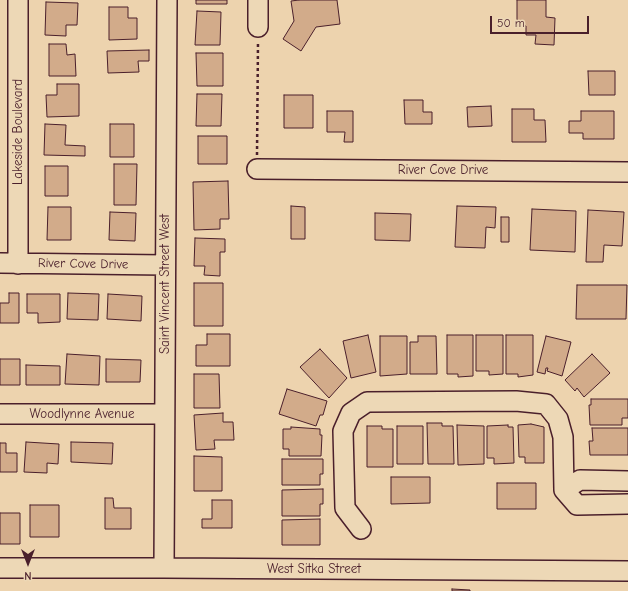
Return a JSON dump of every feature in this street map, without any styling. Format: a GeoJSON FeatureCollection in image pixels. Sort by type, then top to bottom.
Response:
{"type":"FeatureCollection","features":[{"type":"Feature","properties":{"kind":"street","name":"Lakeside Boulevard"},"geometry":{"type":"LineString","coordinates":[[9,263],[18,0]]}},
{"type":"Feature","properties":{"kind":"street","name":"Saint Vincent Street West"},"geometry":{"type":"LineString","coordinates":[[164,568],[167,0]]}},
{"type":"Feature","properties":{"kind":"street"},"geometry":{"type":"LineString","coordinates":[[258,0],[258,27]]}},
{"type":"Feature","properties":{"kind":"street","name":"River Cove Drive"},"geometry":{"type":"LineString","coordinates":[[258,169],[628,172]]}},
{"type":"Feature","properties":{"kind":"street","name":"River Cove Drive"},"geometry":{"type":"LineString","coordinates":[[9,263],[165,265]]}},
{"type":"Feature","properties":{"kind":"street"},"geometry":{"type":"LineString","coordinates":[[361,529],[345,508],[343,431],[351,413],[367,402],[516,401],[546,404],[558,419],[563,437],[564,490],[576,505],[628,504]]}},
{"type":"Feature","properties":{"kind":"street","name":"Woodlynne Avenue"},"geometry":{"type":"LineString","coordinates":[[0,414],[164,414]]}},
{"type":"Feature","properties":{"kind":"street"},"geometry":{"type":"LineString","coordinates":[[564,490],[580,480],[628,481]]}},
{"type":"Feature","properties":{"kind":"street","name":"West Sitka Street"},"geometry":{"type":"LineString","coordinates":[[0,568],[628,571]]}},
{"type":"Feature","properties":{"kind":"path"},"geometry":{"type":"LineString","coordinates":[[258,27],[258,169]]}},
{"type":"Feature","properties":{"kind":"building"},"geometry":{"type":"Polygon","coordinates":[[[196,0],[227,0],[227,4],[196,4],[196,0]]]}},
{"type":"Feature","properties":{"kind":"building"},"geometry":{"type":"Polygon","coordinates":[[[337,0],[340,24],[316,27],[301,51],[283,39],[294,21],[291,1],[337,0]]]}},
{"type":"Feature","properties":{"kind":"building"},"geometry":{"type":"Polygon","coordinates":[[[517,0],[546,0],[546,17],[555,18],[554,45],[535,44],[536,35],[526,35],[526,26],[517,26],[517,0]]]}},
{"type":"Feature","properties":{"kind":"building"},"geometry":{"type":"Polygon","coordinates":[[[46,2],[78,3],[77,25],[66,25],[66,36],[45,35],[46,2]]]}},
{"type":"Feature","properties":{"kind":"building"},"geometry":{"type":"Polygon","coordinates":[[[109,7],[128,7],[128,18],[137,18],[137,39],[109,40],[109,7]]]}},
{"type":"Feature","properties":{"kind":"building"},"geometry":{"type":"Polygon","coordinates":[[[197,11],[221,12],[220,45],[195,45],[197,11]]]}},
{"type":"Feature","properties":{"kind":"building"},"geometry":{"type":"Polygon","coordinates":[[[49,44],[66,44],[67,55],[75,54],[76,76],[49,76],[49,44]]]}},
{"type":"Feature","properties":{"kind":"building"},"geometry":{"type":"Polygon","coordinates":[[[149,50],[149,61],[138,61],[139,72],[108,73],[107,51],[149,50]]]}},
{"type":"Feature","properties":{"kind":"building"},"geometry":{"type":"Polygon","coordinates":[[[196,53],[223,53],[223,86],[197,86],[196,53]]]}},
{"type":"Feature","properties":{"kind":"building"},"geometry":{"type":"Polygon","coordinates":[[[588,71],[615,71],[615,95],[589,95],[588,71]]]}},
{"type":"Feature","properties":{"kind":"building"},"geometry":{"type":"Polygon","coordinates":[[[57,84],[79,84],[79,116],[47,117],[46,95],[57,95],[57,84]]]}},
{"type":"Feature","properties":{"kind":"building"},"geometry":{"type":"Polygon","coordinates":[[[197,94],[222,94],[221,126],[196,126],[197,94]]]}},
{"type":"Feature","properties":{"kind":"building"},"geometry":{"type":"Polygon","coordinates":[[[284,95],[313,95],[313,128],[284,128],[284,95]]]}},
{"type":"Feature","properties":{"kind":"building"},"geometry":{"type":"Polygon","coordinates":[[[404,100],[423,100],[423,112],[432,112],[432,124],[405,124],[404,100]]]}},
{"type":"Feature","properties":{"kind":"building"},"geometry":{"type":"Polygon","coordinates":[[[491,106],[492,126],[468,127],[467,107],[491,106]]]}},
{"type":"Feature","properties":{"kind":"building"},"geometry":{"type":"Polygon","coordinates":[[[512,109],[534,109],[534,120],[545,120],[546,142],[512,142],[512,109]]]}},
{"type":"Feature","properties":{"kind":"building"},"geometry":{"type":"Polygon","coordinates":[[[327,111],[353,111],[353,142],[344,142],[345,132],[327,132],[327,111]]]}},
{"type":"Feature","properties":{"kind":"building"},"geometry":{"type":"Polygon","coordinates":[[[581,111],[614,111],[614,139],[583,139],[583,133],[569,133],[569,121],[581,121],[581,111]]]}},
{"type":"Feature","properties":{"kind":"building"},"geometry":{"type":"Polygon","coordinates":[[[45,124],[66,125],[65,145],[85,146],[85,156],[44,155],[45,124]]]}},
{"type":"Feature","properties":{"kind":"building"},"geometry":{"type":"Polygon","coordinates":[[[110,124],[134,124],[134,157],[110,157],[110,124]]]}},
{"type":"Feature","properties":{"kind":"building"},"geometry":{"type":"Polygon","coordinates":[[[198,136],[227,136],[227,164],[198,164],[198,136]]]}},
{"type":"Feature","properties":{"kind":"building"},"geometry":{"type":"Polygon","coordinates":[[[114,164],[137,164],[136,205],[114,205],[114,164]]]}},
{"type":"Feature","properties":{"kind":"building"},"geometry":{"type":"Polygon","coordinates":[[[45,166],[68,166],[68,196],[45,196],[45,166]]]}},
{"type":"Feature","properties":{"kind":"building"},"geometry":{"type":"Polygon","coordinates":[[[228,181],[229,219],[220,219],[220,229],[194,230],[193,182],[228,181]]]}},
{"type":"Feature","properties":{"kind":"building"},"geometry":{"type":"Polygon","coordinates":[[[291,206],[305,207],[305,239],[291,239],[291,206]]]}},
{"type":"Feature","properties":{"kind":"building"},"geometry":{"type":"Polygon","coordinates":[[[457,206],[496,207],[495,228],[486,227],[485,248],[455,247],[457,206]]]}},
{"type":"Feature","properties":{"kind":"building"},"geometry":{"type":"Polygon","coordinates":[[[48,207],[71,207],[71,240],[47,240],[48,207]]]}},
{"type":"Feature","properties":{"kind":"building"},"geometry":{"type":"Polygon","coordinates":[[[532,209],[576,211],[575,252],[530,250],[532,209]]]}},
{"type":"Feature","properties":{"kind":"building"},"geometry":{"type":"Polygon","coordinates":[[[588,210],[624,212],[622,246],[604,245],[603,262],[586,262],[588,210]]]}},
{"type":"Feature","properties":{"kind":"building"},"geometry":{"type":"Polygon","coordinates":[[[110,212],[136,213],[135,241],[109,240],[110,212]]]}},
{"type":"Feature","properties":{"kind":"building"},"geometry":{"type":"Polygon","coordinates":[[[375,213],[411,214],[410,241],[375,240],[375,213]]]}},
{"type":"Feature","properties":{"kind":"building"},"geometry":{"type":"Polygon","coordinates":[[[501,217],[509,217],[509,242],[501,242],[501,217]]]}},
{"type":"Feature","properties":{"kind":"building"},"geometry":{"type":"Polygon","coordinates":[[[195,238],[225,239],[225,252],[220,252],[220,276],[204,275],[205,266],[194,266],[195,238]]]}},
{"type":"Feature","properties":{"kind":"building"},"geometry":{"type":"Polygon","coordinates":[[[194,283],[223,283],[223,326],[194,326],[194,283]]]}},
{"type":"Feature","properties":{"kind":"building"},"geometry":{"type":"Polygon","coordinates":[[[577,285],[627,285],[626,319],[576,319],[577,285]]]}},
{"type":"Feature","properties":{"kind":"building"},"geometry":{"type":"Polygon","coordinates":[[[9,293],[19,293],[19,323],[0,323],[0,303],[9,303],[9,293]]]}},
{"type":"Feature","properties":{"kind":"building"},"geometry":{"type":"Polygon","coordinates":[[[68,293],[99,294],[98,320],[67,319],[68,293]]]}},
{"type":"Feature","properties":{"kind":"building"},"geometry":{"type":"Polygon","coordinates":[[[27,294],[60,294],[60,322],[38,323],[38,313],[27,313],[27,294]]]}},
{"type":"Feature","properties":{"kind":"building"},"geometry":{"type":"Polygon","coordinates":[[[108,294],[142,296],[141,321],[107,319],[108,294]]]}},
{"type":"Feature","properties":{"kind":"building"},"geometry":{"type":"Polygon","coordinates":[[[207,334],[230,334],[230,366],[196,366],[196,345],[207,345],[207,334]]]}},
{"type":"Feature","properties":{"kind":"building"},"geometry":{"type":"Polygon","coordinates":[[[368,335],[376,372],[351,378],[343,341],[368,335]]]}},
{"type":"Feature","properties":{"kind":"building"},"geometry":{"type":"Polygon","coordinates":[[[447,335],[473,335],[473,376],[458,377],[458,374],[447,374],[447,335]]]}},
{"type":"Feature","properties":{"kind":"building"},"geometry":{"type":"Polygon","coordinates":[[[476,335],[503,335],[503,374],[489,375],[489,371],[476,371],[476,335]]]}},
{"type":"Feature","properties":{"kind":"building"},"geometry":{"type":"Polygon","coordinates":[[[506,335],[533,335],[533,375],[518,377],[518,374],[506,374],[506,335]]]}},
{"type":"Feature","properties":{"kind":"building"},"geometry":{"type":"Polygon","coordinates":[[[380,336],[407,336],[407,374],[380,376],[380,336]]]}},
{"type":"Feature","properties":{"kind":"building"},"geometry":{"type":"Polygon","coordinates":[[[418,336],[436,336],[437,374],[410,374],[410,342],[418,342],[418,336]]]}},
{"type":"Feature","properties":{"kind":"building"},"geometry":{"type":"Polygon","coordinates":[[[546,336],[571,342],[562,376],[547,371],[548,368],[546,368],[545,374],[537,372],[546,336]]]}},
{"type":"Feature","properties":{"kind":"building"},"geometry":{"type":"Polygon","coordinates":[[[320,349],[347,378],[329,398],[300,367],[320,349]]]}},
{"type":"Feature","properties":{"kind":"building"},"geometry":{"type":"Polygon","coordinates":[[[67,354],[100,356],[99,385],[65,384],[67,354]]]}},
{"type":"Feature","properties":{"kind":"building"},"geometry":{"type":"Polygon","coordinates":[[[592,354],[610,373],[584,397],[577,388],[575,391],[565,380],[592,354]]]}},
{"type":"Feature","properties":{"kind":"building"},"geometry":{"type":"Polygon","coordinates":[[[0,359],[20,359],[20,385],[0,385],[0,359]]]}},
{"type":"Feature","properties":{"kind":"building"},"geometry":{"type":"Polygon","coordinates":[[[106,359],[141,360],[140,382],[106,382],[106,359]]]}},
{"type":"Feature","properties":{"kind":"building"},"geometry":{"type":"Polygon","coordinates":[[[26,365],[60,366],[60,385],[26,385],[26,365]]]}},
{"type":"Feature","properties":{"kind":"building"},"geometry":{"type":"Polygon","coordinates":[[[194,374],[219,374],[220,408],[194,408],[194,374]]]}},
{"type":"Feature","properties":{"kind":"building"},"geometry":{"type":"Polygon","coordinates":[[[287,389],[327,401],[323,415],[320,415],[316,426],[279,414],[287,389]]]}},
{"type":"Feature","properties":{"kind":"building"},"geometry":{"type":"Polygon","coordinates":[[[591,399],[628,399],[628,418],[622,418],[622,425],[590,425],[589,405],[591,405],[591,399]]]}},
{"type":"Feature","properties":{"kind":"building"},"geometry":{"type":"Polygon","coordinates":[[[223,413],[223,422],[233,422],[234,440],[214,440],[215,449],[196,450],[194,415],[223,413]]]}},
{"type":"Feature","properties":{"kind":"building"},"geometry":{"type":"Polygon","coordinates":[[[427,423],[442,423],[442,426],[453,426],[454,464],[428,464],[427,423]]]}},
{"type":"Feature","properties":{"kind":"building"},"geometry":{"type":"Polygon","coordinates":[[[531,424],[544,427],[544,463],[525,463],[525,457],[519,457],[518,425],[531,424]]]}},
{"type":"Feature","properties":{"kind":"building"},"geometry":{"type":"Polygon","coordinates":[[[457,425],[484,426],[484,464],[458,465],[457,425]]]}},
{"type":"Feature","properties":{"kind":"building"},"geometry":{"type":"Polygon","coordinates":[[[508,425],[508,427],[513,427],[514,463],[494,464],[494,458],[487,458],[487,426],[508,425]]]}},
{"type":"Feature","properties":{"kind":"building"},"geometry":{"type":"Polygon","coordinates":[[[367,426],[382,426],[382,429],[393,429],[393,467],[367,467],[367,426]]]}},
{"type":"Feature","properties":{"kind":"building"},"geometry":{"type":"Polygon","coordinates":[[[397,426],[423,426],[423,464],[397,464],[397,426]]]}},
{"type":"Feature","properties":{"kind":"building"},"geometry":{"type":"Polygon","coordinates":[[[291,427],[320,429],[320,435],[322,435],[321,456],[289,456],[289,449],[283,449],[283,429],[291,429],[291,427]]]}},
{"type":"Feature","properties":{"kind":"building"},"geometry":{"type":"Polygon","coordinates":[[[592,428],[628,428],[628,455],[590,455],[589,441],[593,441],[592,428]]]}},
{"type":"Feature","properties":{"kind":"building"},"geometry":{"type":"Polygon","coordinates":[[[26,442],[59,444],[58,464],[47,463],[47,473],[24,472],[26,442]]]}},
{"type":"Feature","properties":{"kind":"building"},"geometry":{"type":"Polygon","coordinates":[[[71,442],[113,443],[112,464],[71,462],[71,442]]]}},
{"type":"Feature","properties":{"kind":"building"},"geometry":{"type":"Polygon","coordinates":[[[0,443],[6,443],[6,453],[17,453],[17,472],[0,472],[0,443]]]}},
{"type":"Feature","properties":{"kind":"building"},"geometry":{"type":"Polygon","coordinates":[[[194,456],[222,457],[222,491],[194,491],[194,456]]]}},
{"type":"Feature","properties":{"kind":"building"},"geometry":{"type":"Polygon","coordinates":[[[282,459],[323,459],[323,474],[320,474],[320,485],[282,485],[282,459]]]}},
{"type":"Feature","properties":{"kind":"building"},"geometry":{"type":"Polygon","coordinates":[[[391,477],[430,477],[430,503],[391,504],[391,477]]]}},
{"type":"Feature","properties":{"kind":"building"},"geometry":{"type":"Polygon","coordinates":[[[497,483],[536,483],[536,509],[497,509],[497,483]]]}},
{"type":"Feature","properties":{"kind":"building"},"geometry":{"type":"Polygon","coordinates":[[[323,489],[323,504],[320,504],[320,516],[282,516],[282,490],[323,489]]]}},
{"type":"Feature","properties":{"kind":"building"},"geometry":{"type":"Polygon","coordinates":[[[105,498],[113,498],[114,508],[131,508],[131,529],[105,529],[105,498]]]}},
{"type":"Feature","properties":{"kind":"building"},"geometry":{"type":"Polygon","coordinates":[[[212,500],[232,500],[232,528],[202,528],[202,519],[212,519],[212,500]]]}},
{"type":"Feature","properties":{"kind":"building"},"geometry":{"type":"Polygon","coordinates":[[[30,505],[59,505],[59,537],[30,537],[30,505]]]}},
{"type":"Feature","properties":{"kind":"building"},"geometry":{"type":"Polygon","coordinates":[[[0,513],[20,513],[20,544],[0,544],[0,513]]]}},
{"type":"Feature","properties":{"kind":"building"},"geometry":{"type":"Polygon","coordinates":[[[320,519],[320,545],[282,545],[282,520],[320,519]]]}},
{"type":"Feature","properties":{"kind":"building"},"geometry":{"type":"Polygon","coordinates":[[[452,589],[470,590],[470,591],[452,591],[452,589]]]}}]}
